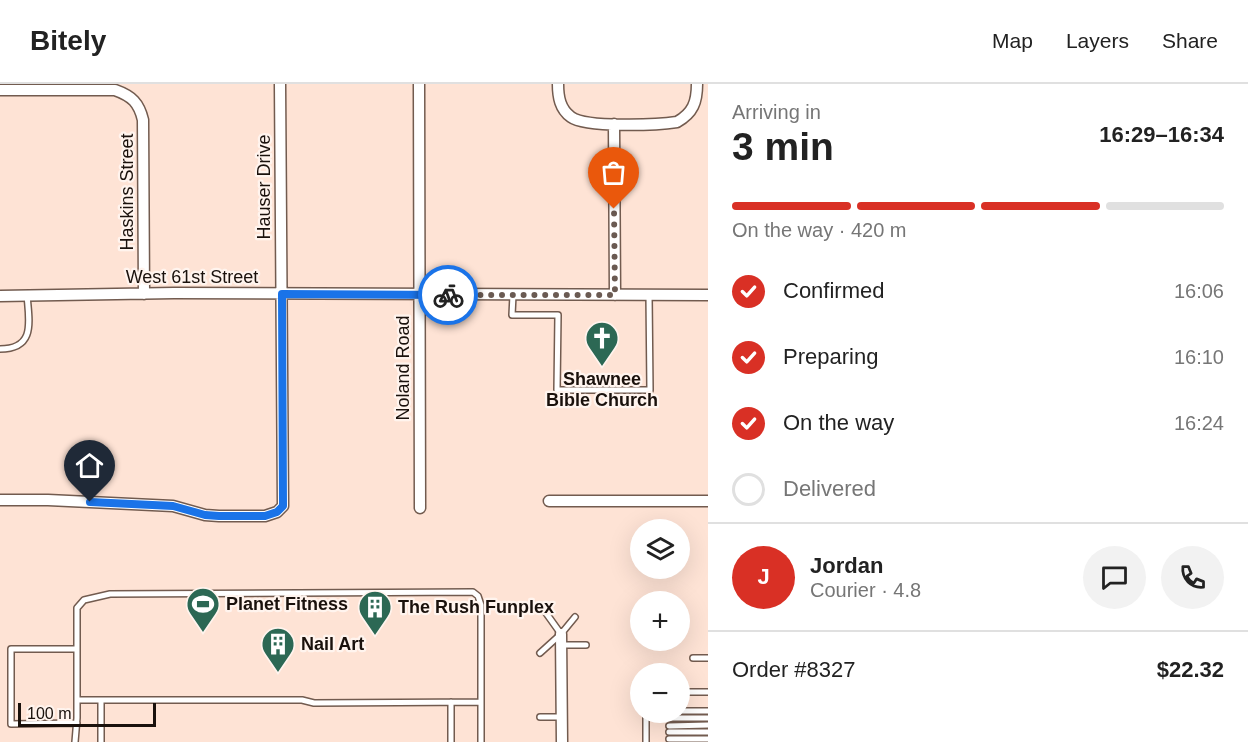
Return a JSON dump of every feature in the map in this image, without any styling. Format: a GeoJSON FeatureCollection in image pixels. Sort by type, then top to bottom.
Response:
{"type":"FeatureCollection","features":[{"type":"Feature","properties":{"kind":"street","name":"Hauser Drive"},"geometry":{"type":"LineString","coordinates":[[0,500],[161,505],[219,516],[265,516],[277,512],[283,506],[279,84]]}},
{"type":"Feature","properties":{"kind":"street","name":"Noland Road"},"geometry":{"type":"LineString","coordinates":[[418,84],[420,508]]}},
{"type":"Feature","properties":{"kind":"street"},"geometry":{"type":"LineString","coordinates":[[558,84],[559,98],[564,110],[572,118],[581,123],[614,124],[677,122],[693,110],[697,84]]}},
{"type":"Feature","properties":{"kind":"street","name":"Haskins Street"},"geometry":{"type":"LineString","coordinates":[[0,90],[115,90],[128,95],[140,107],[143,120],[144,294]]}},
{"type":"Feature","properties":{"kind":"street"},"geometry":{"type":"LineString","coordinates":[[614,124],[615,295]]}},
{"type":"Feature","properties":{"kind":"street","name":"West 61st Street"},"geometry":{"type":"LineString","coordinates":[[0,296],[708,295]]}},
{"type":"Feature","properties":{"kind":"street"},"geometry":{"type":"LineString","coordinates":[[549,501],[708,501]]}},
{"type":"Feature","properties":{"kind":"street"},"geometry":{"type":"LineString","coordinates":[[561,639],[562,742]]}},
{"type":"Feature","properties":{"kind":"lane"},"geometry":{"type":"LineString","coordinates":[[513,295],[512,315],[558,315],[558,390],[650,390],[649,295]]}},
{"type":"Feature","properties":{"kind":"lane"},"geometry":{"type":"LineString","coordinates":[[0,349],[10,349],[22,344],[29,331],[27,296]]}},
{"type":"Feature","properties":{"kind":"lane"},"geometry":{"type":"LineString","coordinates":[[75,742],[77,608],[84,600],[110,594],[473,592],[478,596],[481,605],[481,742]]}},
{"type":"Feature","properties":{"kind":"lane"},"geometry":{"type":"LineString","coordinates":[[546,613],[561,639],[586,645]]}},
{"type":"Feature","properties":{"kind":"lane"},"geometry":{"type":"LineString","coordinates":[[540,653],[561,639],[575,616]]}},
{"type":"Feature","properties":{"kind":"lane"},"geometry":{"type":"LineString","coordinates":[[77,649],[11,650],[11,724],[77,723]]}},
{"type":"Feature","properties":{"kind":"lane"},"geometry":{"type":"LineString","coordinates":[[693,658],[708,658]]}},
{"type":"Feature","properties":{"kind":"lane"},"geometry":{"type":"LineString","coordinates":[[690,693],[708,693]]}},
{"type":"Feature","properties":{"kind":"lane"},"geometry":{"type":"LineString","coordinates":[[77,700],[302,700],[314,703],[481,702]]}},
{"type":"Feature","properties":{"kind":"lane"},"geometry":{"type":"LineString","coordinates":[[101,700],[101,742]]}},
{"type":"Feature","properties":{"kind":"lane"},"geometry":{"type":"LineString","coordinates":[[451,702],[452,742]]}},
{"type":"Feature","properties":{"kind":"lane"},"geometry":{"type":"LineString","coordinates":[[690,711],[708,711]]}},
{"type":"Feature","properties":{"kind":"lane"},"geometry":{"type":"LineString","coordinates":[[540,717],[562,717]]}},
{"type":"Feature","properties":{"kind":"lane"},"geometry":{"type":"LineString","coordinates":[[690,717],[708,718]]}},
{"type":"Feature","properties":{"kind":"lane"},"geometry":{"type":"LineString","coordinates":[[646,723],[646,742]]}},
{"type":"Feature","properties":{"kind":"lane"},"geometry":{"type":"LineString","coordinates":[[669,723],[669,740],[708,739]]}},
{"type":"Feature","properties":{"kind":"lane"},"geometry":{"type":"LineString","coordinates":[[669,729],[708,725]]}},
{"type":"Feature","properties":{"kind":"lane"},"geometry":{"type":"LineString","coordinates":[[669,729],[708,732]]}},
{"type":"Feature","properties":{"kind":"way so far"},"geometry":{"type":"LineString","coordinates":[[448,295],[615,295],[614,209]]}},
{"type":"Feature","properties":{"kind":"place","name":"Shawnee Bible Church"},"geometry":{"type":"Point","coordinates":[602,367]}},
{"type":"Feature","properties":{"kind":"place","name":"Planet Fitness"},"geometry":{"type":"Point","coordinates":[203,633]}},
{"type":"Feature","properties":{"kind":"place","name":"The Rush Funplex"},"geometry":{"type":"Point","coordinates":[375,636]}},
{"type":"Feature","properties":{"kind":"place","name":"Nail Art"},"geometry":{"type":"Point","coordinates":[278,673]}},
{"type":"Feature","properties":{"kind":"route"},"geometry":{"type":"LineString","coordinates":[[90,502],[173,506],[205,515],[219,516],[265,516],[277,512],[283,506],[282,294],[448,295]]}}]}
